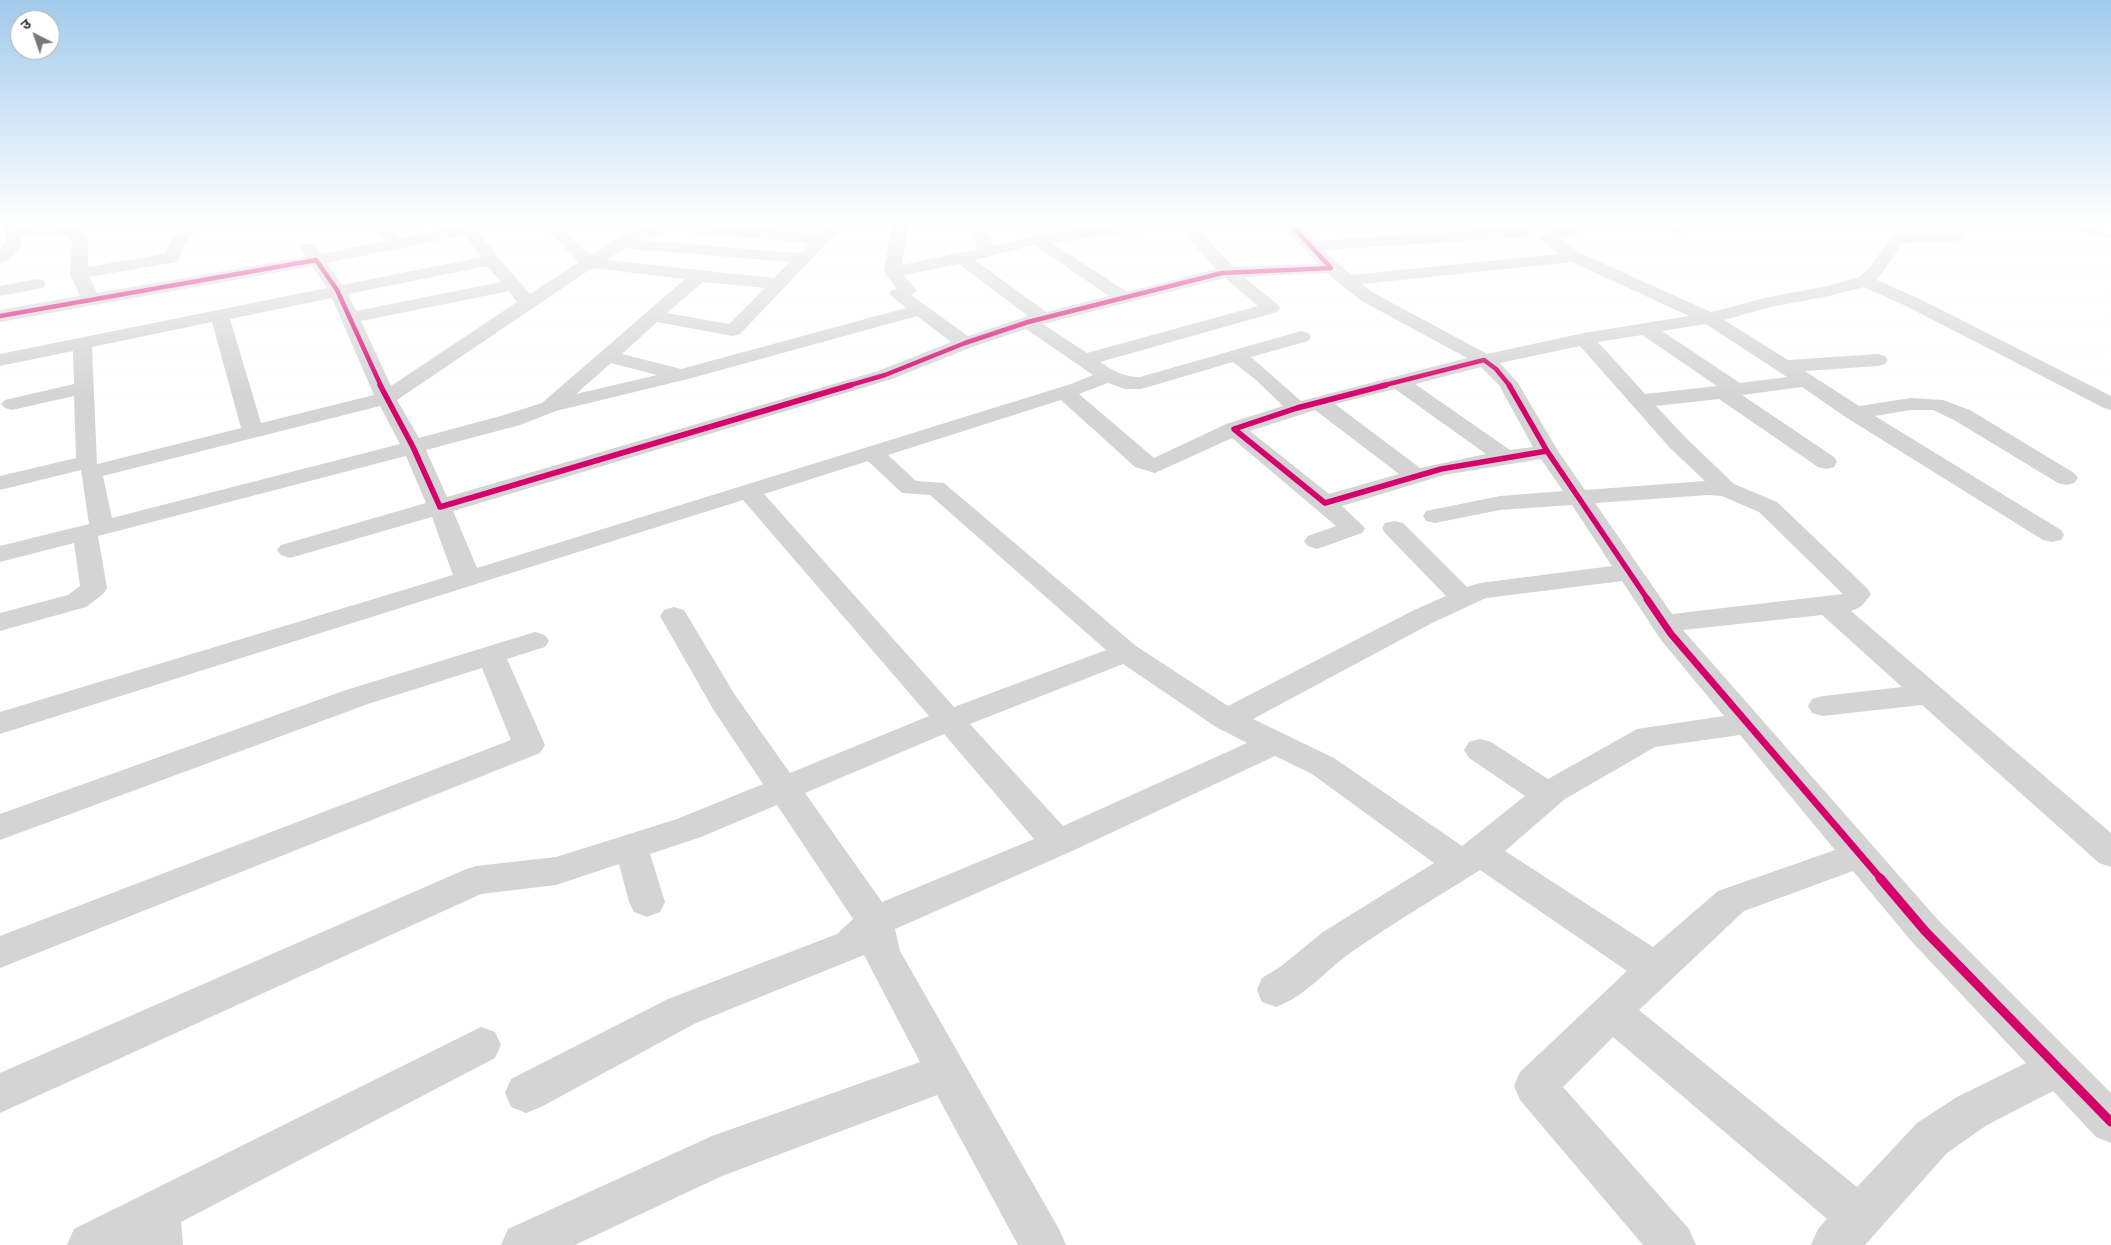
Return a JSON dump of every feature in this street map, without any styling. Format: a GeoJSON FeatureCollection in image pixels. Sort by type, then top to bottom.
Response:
{"type":"FeatureCollection","features":[{"type":"Feature","properties":{"kind":"street"},"geometry":{"type":"LineString","coordinates":[[82,281],[91,300]]}},
{"type":"Feature","properties":{"kind":"street"},"geometry":{"type":"LineString","coordinates":[[0,316],[193,281]]}},
{"type":"Feature","properties":{"kind":"street"},"geometry":{"type":"LineString","coordinates":[[331,281],[337,290],[386,398],[413,447],[440,507],[468,579]]}},
{"type":"Feature","properties":{"kind":"street"},"geometry":{"type":"LineString","coordinates":[[0,360],[383,281]]}},
{"type":"Feature","properties":{"kind":"street"},"geometry":{"type":"LineString","coordinates":[[510,281],[528,303]]}},
{"type":"Feature","properties":{"kind":"street"},"geometry":{"type":"LineString","coordinates":[[0,483],[89,467],[253,431],[386,398],[562,281]]}},
{"type":"Feature","properties":{"kind":"street"},"geometry":{"type":"LineString","coordinates":[[687,281],[779,284]]}},
{"type":"Feature","properties":{"kind":"street"},"geometry":{"type":"LineString","coordinates":[[653,316],[733,330],[782,281]]}},
{"type":"Feature","properties":{"kind":"street"},"geometry":{"type":"LineString","coordinates":[[898,281],[903,292],[920,310],[965,343]]}},
{"type":"Feature","properties":{"kind":"street"},"geometry":{"type":"LineString","coordinates":[[989,281],[1085,360],[1108,376],[1125,384],[1141,383],[1302,337]]}},
{"type":"Feature","properties":{"kind":"street"},"geometry":{"type":"LineString","coordinates":[[1099,281],[1124,298]]}},
{"type":"Feature","properties":{"kind":"street"},"geometry":{"type":"LineString","coordinates":[[290,550],[885,375],[965,343],[1035,320],[1188,281]]}},
{"type":"Feature","properties":{"kind":"street"},"geometry":{"type":"LineString","coordinates":[[1085,360],[1271,308],[1239,281]]}},
{"type":"Feature","properties":{"kind":"street"},"geometry":{"type":"LineString","coordinates":[[1346,282],[1354,281]]}},
{"type":"Feature","properties":{"kind":"street"},"geometry":{"type":"LineString","coordinates":[[1627,281],[1709,318],[1855,413],[2052,535]]}},
{"type":"Feature","properties":{"kind":"street"},"geometry":{"type":"LineString","coordinates":[[1064,392],[1143,462],[1155,466],[1234,429],[1297,408],[1484,360],[1584,339],[1709,318],[1769,302],[1829,291],[1865,281]]}},
{"type":"Feature","properties":{"kind":"street"},"geometry":{"type":"LineString","coordinates":[[1865,281],[2111,404]]}},
{"type":"Feature","properties":{"kind":"street"},"geometry":{"type":"LineString","coordinates":[[549,407],[692,282]]}},
{"type":"Feature","properties":{"kind":"street"},"geometry":{"type":"LineString","coordinates":[[1346,282],[1366,296],[1484,360],[1496,369],[1508,383],[1547,451],[1664,624],[1925,931],[2111,1122]]}},
{"type":"Feature","properties":{"kind":"street"},"geometry":{"type":"LineString","coordinates":[[0,291],[37,284]]}},
{"type":"Feature","properties":{"kind":"street"},"geometry":{"type":"LineString","coordinates":[[350,318],[514,285]]}},
{"type":"Feature","properties":{"kind":"street"},"geometry":{"type":"LineString","coordinates":[[0,554],[413,447],[512,420],[549,407],[681,375],[920,310]]}},
{"type":"Feature","properties":{"kind":"street"},"geometry":{"type":"LineString","coordinates":[[219,314],[253,431]]}},
{"type":"Feature","properties":{"kind":"street"},"geometry":{"type":"LineString","coordinates":[[1646,329],[1826,462]]}},
{"type":"Feature","properties":{"kind":"street"},"geometry":{"type":"LineString","coordinates":[[1584,339],[1678,442],[1726,488],[1768,507],[1858,594],[1850,603],[1664,624]]}},
{"type":"Feature","properties":{"kind":"street"},"geometry":{"type":"LineString","coordinates":[[0,622],[77,601],[94,588],[93,530],[83,388],[82,343]]}},
{"type":"Feature","properties":{"kind":"street"},"geometry":{"type":"LineString","coordinates":[[1236,355],[1263,376],[1297,408]]}},
{"type":"Feature","properties":{"kind":"street"},"geometry":{"type":"LineString","coordinates":[[607,356],[681,375]]}},
{"type":"Feature","properties":{"kind":"street"},"geometry":{"type":"LineString","coordinates":[[1784,366],[1878,360]]}},
{"type":"Feature","properties":{"kind":"street"},"geometry":{"type":"LineString","coordinates":[[0,723],[468,579],[1064,392],[1108,376]]}},
{"type":"Feature","properties":{"kind":"street"},"geometry":{"type":"LineString","coordinates":[[1641,400],[1730,391],[1806,380]]}},
{"type":"Feature","properties":{"kind":"street"},"geometry":{"type":"LineString","coordinates":[[1399,382],[1506,458]]}},
{"type":"Feature","properties":{"kind":"street"},"geometry":{"type":"LineString","coordinates":[[12,404],[83,388]]}},
{"type":"Feature","properties":{"kind":"street"},"geometry":{"type":"LineString","coordinates":[[1320,403],[1416,476]]}},
{"type":"Feature","properties":{"kind":"street"},"geometry":{"type":"LineString","coordinates":[[1855,413],[1911,404],[1936,404],[1962,415],[2066,478]]}},
{"type":"Feature","properties":{"kind":"street"},"geometry":{"type":"LineString","coordinates":[[1234,429],[1353,528],[1317,541]]}},
{"type":"Feature","properties":{"kind":"street"},"geometry":{"type":"LineString","coordinates":[[1325,504],[1441,469],[1547,451]]}},
{"type":"Feature","properties":{"kind":"street"},"geometry":{"type":"LineString","coordinates":[[872,452],[910,488],[936,488],[1126,653],[1227,720],[1323,766],[1471,858],[1655,968]]}},
{"type":"Feature","properties":{"kind":"street"},"geometry":{"type":"LineString","coordinates":[[1435,516],[1500,503],[1578,496],[1726,488]]}},
{"type":"Feature","properties":{"kind":"street"},"geometry":{"type":"LineString","coordinates":[[748,491],[1058,843]]}},
{"type":"Feature","properties":{"kind":"street"},"geometry":{"type":"LineString","coordinates":[[1394,528],[1463,598]]}},
{"type":"Feature","properties":{"kind":"street"},"geometry":{"type":"LineString","coordinates":[[1227,720],[1422,616],[1480,591],[1629,572]]}},
{"type":"Feature","properties":{"kind":"street"},"geometry":{"type":"LineString","coordinates":[[1827,605],[2111,853]]}},
{"type":"Feature","properties":{"kind":"street"},"geometry":{"type":"LineString","coordinates":[[674,616],[724,702],[876,921],[882,954],[1043,1245]]}},
{"type":"Feature","properties":{"kind":"street"},"geometry":{"type":"LineString","coordinates":[[0,827],[357,697],[535,641]]}},
{"type":"Feature","properties":{"kind":"street"},"geometry":{"type":"LineString","coordinates":[[0,1093],[476,880],[556,871],[689,828],[949,720],[1126,653]]}},
{"type":"Feature","properties":{"kind":"street"},"geometry":{"type":"LineString","coordinates":[[0,952],[529,746],[491,655]]}},
{"type":"Feature","properties":{"kind":"street"},"geometry":{"type":"LineString","coordinates":[[1823,706],[1928,694]]}},
{"type":"Feature","properties":{"kind":"street"},"geometry":{"type":"LineString","coordinates":[[1276,990],[1293,979],[1336,943],[1471,858],[1554,790],[1648,737],[1748,723]]}},
{"type":"Feature","properties":{"kind":"street"},"geometry":{"type":"LineString","coordinates":[[526,1093],[682,1011],[850,945],[876,921],[1058,843],[1275,743]]}},
{"type":"Feature","properties":{"kind":"street"},"geometry":{"type":"LineString","coordinates":[[1480,750],[1548,795]]}},
{"type":"Feature","properties":{"kind":"street"},"geometry":{"type":"LineString","coordinates":[[631,847],[647,902]]}},
{"type":"Feature","properties":{"kind":"street"},"geometry":{"type":"LineString","coordinates":[[1673,1245],[1535,1086],[1655,968],[1731,901],[1860,855]]}},
{"type":"Feature","properties":{"kind":"street"},"geometry":{"type":"LineString","coordinates":[[1611,1011],[1847,1232],[1932,1138],[1972,1111],[2058,1068]]}},
{"type":"Feature","properties":{"kind":"street"},"geometry":{"type":"LineString","coordinates":[[90,1245],[158,1228],[481,1045]]}},
{"type":"Feature","properties":{"kind":"street"},"geometry":{"type":"LineString","coordinates":[[524,1245],[712,1158],[947,1072]]}},
{"type":"Feature","properties":{"kind":"cycle path"},"geometry":{"type":"LineString","coordinates":[[0,316],[197,281]]}},
{"type":"Feature","properties":{"kind":"cycle path"},"geometry":{"type":"LineString","coordinates":[[331,281],[337,290],[386,398],[413,447],[440,507],[885,375],[965,343],[1028,322],[1190,281]]}},
{"type":"Feature","properties":{"kind":"cycle path"},"geometry":{"type":"LineString","coordinates":[[1547,451],[1441,469],[1325,503],[1234,429],[1297,408],[1484,360],[1496,369],[1508,383],[1547,451],[1671,634],[1925,931],[2111,1122]]}}]}
